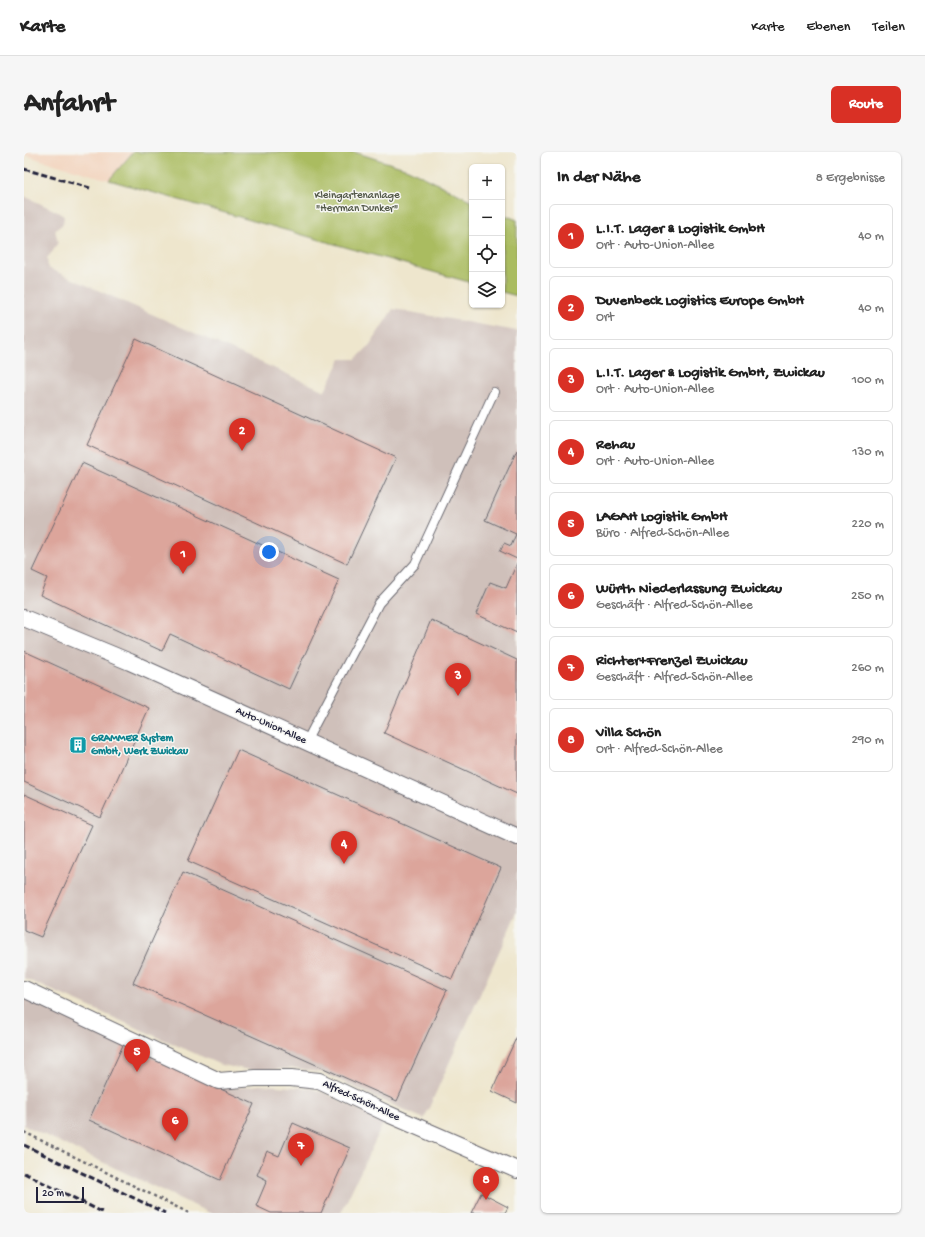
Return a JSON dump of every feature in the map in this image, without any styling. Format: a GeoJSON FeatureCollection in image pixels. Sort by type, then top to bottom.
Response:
{"type":"FeatureCollection","features":[{"type":"Feature","properties":{"kind":"street","name":"Auto-Union-Allee"},"geometry":{"type":"LineString","coordinates":[[24,618],[130,662],[517,837]]}},
{"type":"Feature","properties":{"kind":"street","name":"Alfred-Schön-Allee"},"geometry":{"type":"LineString","coordinates":[[24,989],[219,1082],[255,1078],[291,1078],[319,1081],[388,1114],[517,1170]]}},
{"type":"Feature","properties":{"kind":"lane"},"geometry":{"type":"LineString","coordinates":[[306,742],[378,603],[416,564],[494,392]]}},
{"type":"Feature","properties":{"kind":"path"},"geometry":{"type":"LineString","coordinates":[[24,1132],[190,1213]]}},
{"type":"Feature","properties":{"kind":"shaded area"},"geometry":{"type":"Polygon","coordinates":[[[24,152],[133,152],[109,180],[24,155],[24,152]]]}},
{"type":"Feature","properties":{"kind":"shaded area"},"geometry":{"type":"Polygon","coordinates":[[[24,196],[64,216],[63,224],[55,230],[58,242],[47,258],[48,268],[325,391],[341,359],[356,359],[369,346],[393,309],[517,331],[517,912],[424,1119],[323,1073],[296,1068],[256,1071],[221,1065],[24,978],[24,196]]]}},
{"type":"Feature","properties":{"kind":"shaded area"},"geometry":{"type":"Polygon","coordinates":[[[24,997],[220,1087],[236,1088],[260,1085],[309,1088],[325,1093],[384,1122],[341,1213],[210,1213],[24,1125],[24,997]]]}},
{"type":"Feature","properties":{"kind":"green space","name":"Kleingartenanlage \"Herrman Dunker\""},"geometry":{"type":"Polygon","coordinates":[[[133,152],[354,152],[408,169],[469,200],[469,282],[109,180],[133,152]]]}},
{"type":"Feature","properties":{"kind":"green space"},"geometry":{"type":"Polygon","coordinates":[[[505,215],[517,220],[517,296],[505,293],[505,215]]]}},
{"type":"Feature","properties":{"kind":"building"},"geometry":{"type":"Polygon","coordinates":[[[136,339],[396,458],[347,564],[87,445],[136,339]]]}},
{"type":"Feature","properties":{"kind":"building"},"geometry":{"type":"Polygon","coordinates":[[[517,450],[517,559],[500,551],[504,543],[511,546],[516,534],[485,520],[517,450]]]}},
{"type":"Feature","properties":{"kind":"building"},"geometry":{"type":"Polygon","coordinates":[[[82,463],[339,580],[289,689],[170,634],[162,651],[40,595],[47,578],[32,571],[82,463]]]}},
{"type":"Feature","properties":{"kind":"building"},"geometry":{"type":"Polygon","coordinates":[[[517,563],[517,633],[476,614],[490,582],[506,588],[517,563]]]}},
{"type":"Feature","properties":{"kind":"building"},"geometry":{"type":"Polygon","coordinates":[[[431,620],[517,660],[517,794],[384,733],[431,620]]]}},
{"type":"Feature","properties":{"kind":"building","name":"GRAMMER System GmbH, Werk Zwickau"},"geometry":{"type":"Polygon","coordinates":[[[24,651],[149,708],[100,817],[24,782],[24,651]]]}},
{"type":"Feature","properties":{"kind":"building"},"geometry":{"type":"Polygon","coordinates":[[[238,750],[501,868],[452,979],[188,861],[238,750]]]}},
{"type":"Feature","properties":{"kind":"building"},"geometry":{"type":"Polygon","coordinates":[[[24,794],[92,825],[41,937],[24,930],[24,794]]]}},
{"type":"Feature","properties":{"kind":"building"},"geometry":{"type":"Polygon","coordinates":[[[183,872],[447,990],[397,1101],[133,983],[183,872]]]}},
{"type":"Feature","properties":{"kind":"building"},"geometry":{"type":"Polygon","coordinates":[[[517,1036],[517,1103],[492,1091],[517,1036]]]}},
{"type":"Feature","properties":{"kind":"building"},"geometry":{"type":"Polygon","coordinates":[[[123,1045],[254,1104],[220,1180],[89,1120],[123,1045]]]}},
{"type":"Feature","properties":{"kind":"building"},"geometry":{"type":"Polygon","coordinates":[[[293,1123],[350,1148],[321,1213],[271,1213],[256,1206],[267,1180],[257,1175],[267,1151],[279,1156],[293,1123]]]}},
{"type":"Feature","properties":{"kind":"building"},"geometry":{"type":"Polygon","coordinates":[[[481,1193],[508,1207],[505,1213],[471,1213],[481,1193]]]}},
{"type":"Feature","properties":{"kind":"railway"},"geometry":{"type":"LineString","coordinates":[[24,169],[90,188]]}},
{"type":"Feature","properties":{"kind":"railway"},"geometry":{"type":"LineString","coordinates":[[24,1145],[165,1213]]}},
{"type":"Feature","properties":{"kind":"railway"},"geometry":{"type":"LineString","coordinates":[[24,1173],[104,1213]]}},
{"type":"Feature","properties":{"kind":"place","name":"Duvenbeck Logistics Europe GmbH"},"geometry":{"type":"Point","coordinates":[242,451]}},
{"type":"Feature","properties":{"kind":"place","name":"L.I.T. Lager & Logistik GmbH"},"geometry":{"type":"Point","coordinates":[183,574]}},
{"type":"Feature","properties":{"kind":"place","name":"L.I.T. Lager & Logistik GmbH, Zwickau"},"geometry":{"type":"Point","coordinates":[458,696]}},
{"type":"Feature","properties":{"kind":"place","name":"GRAMMER System GmbH, Werk Zwickau"},"geometry":{"type":"Point","coordinates":[78,745]}},
{"type":"Feature","properties":{"kind":"place","name":"Rehau"},"geometry":{"type":"Point","coordinates":[344,864]}},
{"type":"Feature","properties":{"kind":"place","name":"LAGAH Logistik GmbH"},"geometry":{"type":"Point","coordinates":[137,1072]}},
{"type":"Feature","properties":{"kind":"place","name":"Würth Niederlassung Zwickau"},"geometry":{"type":"Point","coordinates":[175,1141]}},
{"type":"Feature","properties":{"kind":"place","name":"Richter+Frenzel Zwickau"},"geometry":{"type":"Point","coordinates":[301,1166]}},
{"type":"Feature","properties":{"kind":"place","name":"Villa Schön"},"geometry":{"type":"Point","coordinates":[486,1200]}}]}
